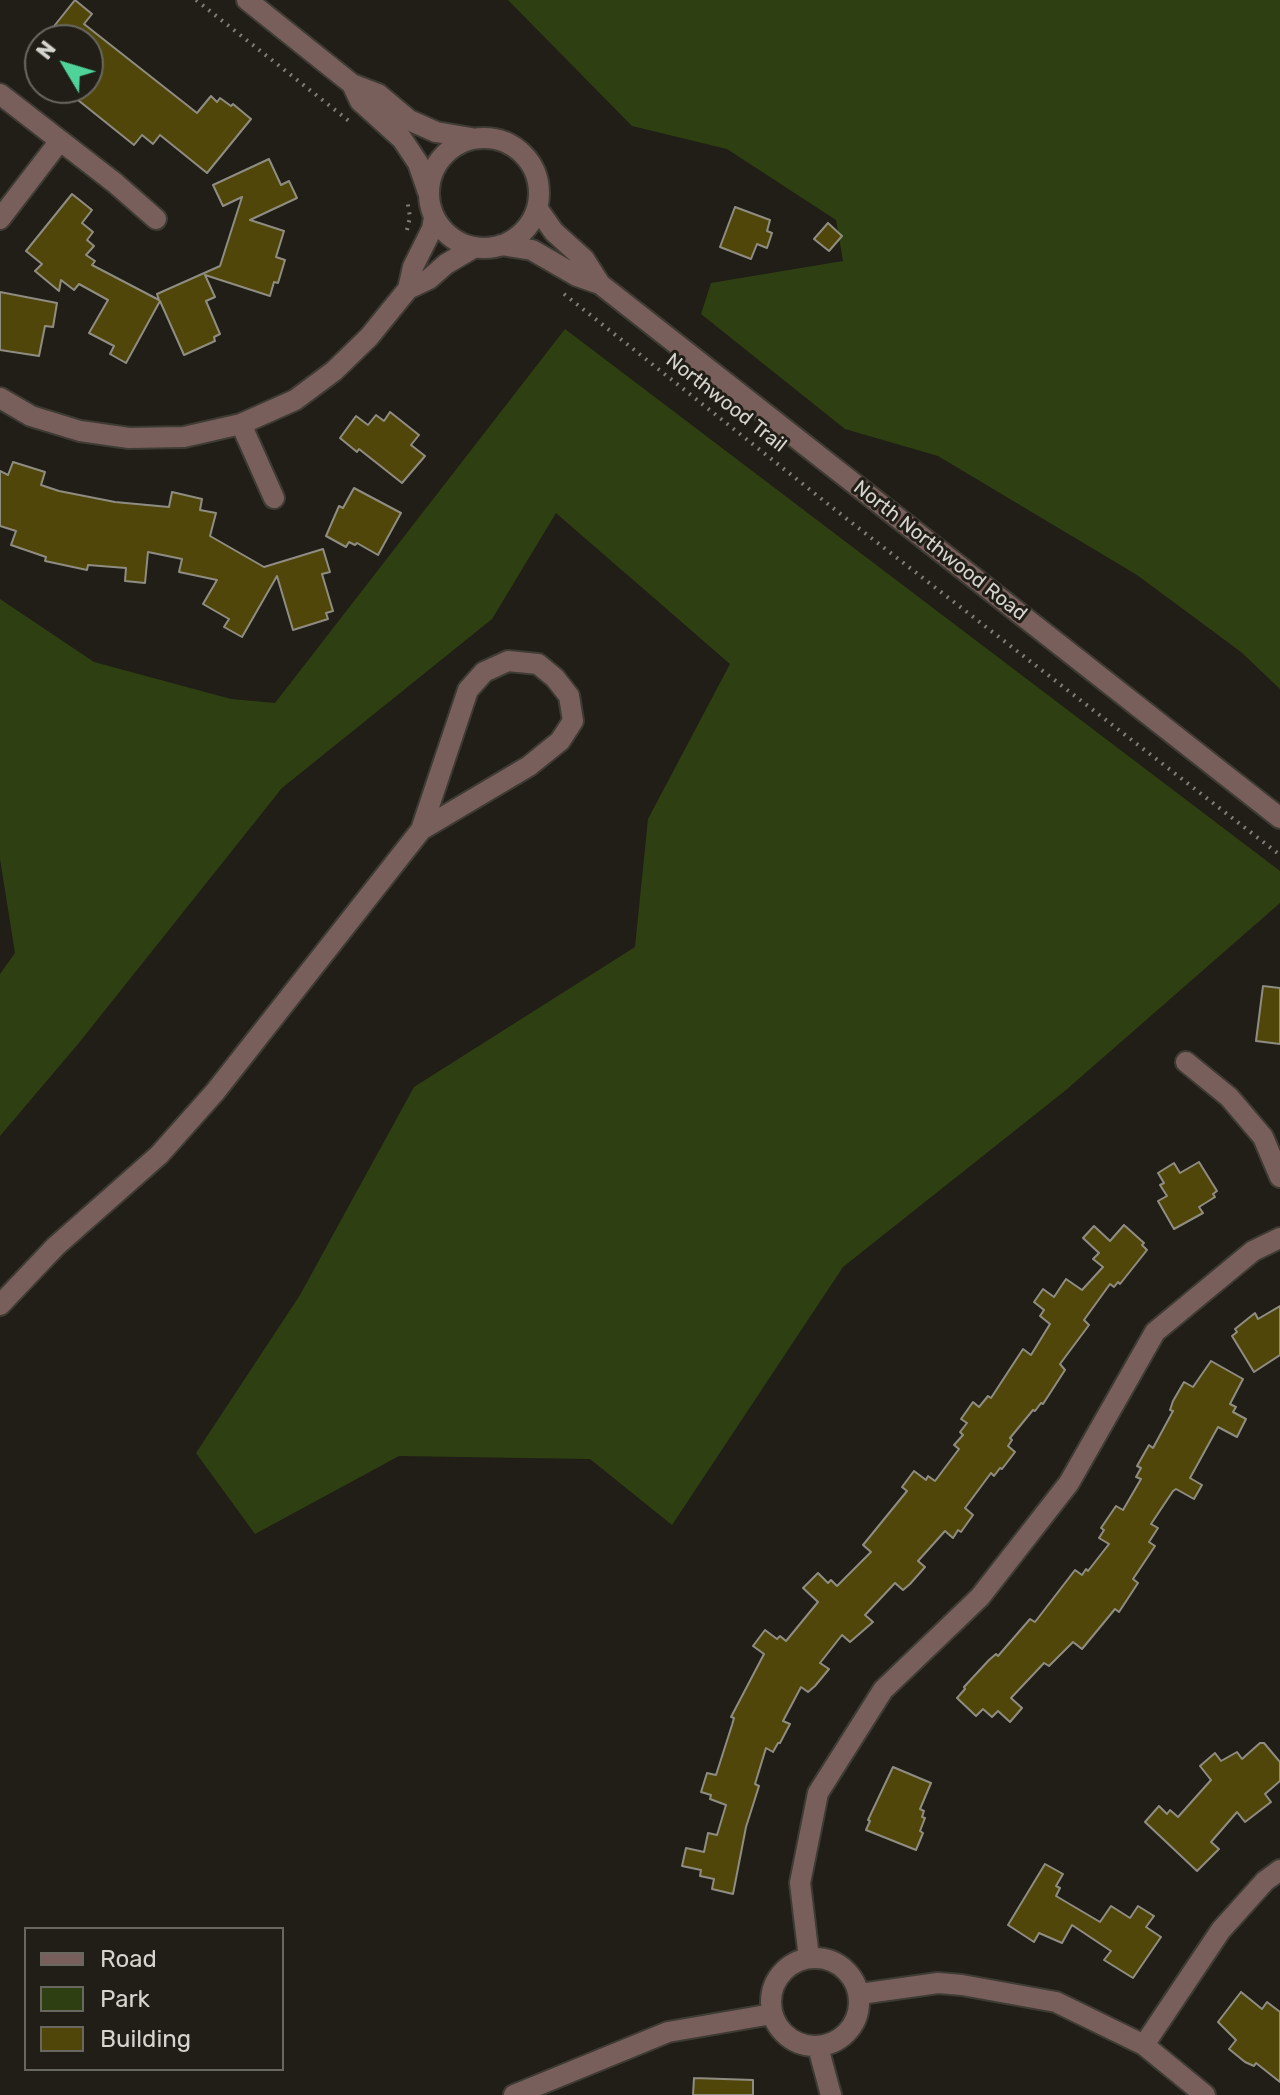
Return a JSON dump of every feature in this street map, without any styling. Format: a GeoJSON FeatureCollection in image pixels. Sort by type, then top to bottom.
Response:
{"type":"FeatureCollection","features":[{"type":"Feature","properties":{"kind":"street"},"geometry":{"type":"LineString","coordinates":[[247,0],[352,84],[378,94],[409,120],[436,132],[471,138],[496,138],[519,149],[528,159],[538,182],[537,208],[520,235],[501,245],[475,247],[455,240],[434,218]]}},
{"type":"Feature","properties":{"kind":"street"},"geometry":{"type":"LineString","coordinates":[[352,84],[360,101],[402,139],[418,163],[428,192],[434,218],[432,229],[413,267],[408,289]]}},
{"type":"Feature","properties":{"kind":"street"},"geometry":{"type":"LineString","coordinates":[[0,94],[115,183],[156,219]]}},
{"type":"Feature","properties":{"kind":"street"},"geometry":{"type":"LineString","coordinates":[[428,192],[440,158],[471,138]]}},
{"type":"Feature","properties":{"kind":"street"},"geometry":{"type":"LineString","coordinates":[[0,219],[59,142]]}},
{"type":"Feature","properties":{"kind":"street","name":"North Northwood Road"},"geometry":{"type":"LineString","coordinates":[[537,208],[554,232],[584,259],[600,284]]}},
{"type":"Feature","properties":{"kind":"street","name":"North Northwood Road"},"geometry":{"type":"LineString","coordinates":[[501,245],[532,250],[577,276],[600,284],[1280,818]]}},
{"type":"Feature","properties":{"kind":"street"},"geometry":{"type":"LineString","coordinates":[[0,398],[31,416],[68,427],[129,438],[184,437],[241,424],[295,400],[334,371],[369,337],[408,289],[429,279],[446,264],[475,247]]}},
{"type":"Feature","properties":{"kind":"street"},"geometry":{"type":"LineString","coordinates":[[241,424],[274,498]]}},
{"type":"Feature","properties":{"kind":"street"},"geometry":{"type":"LineString","coordinates":[[0,1305],[56,1246],[159,1155],[215,1092],[421,830],[468,690],[484,672],[508,661],[538,664],[555,678],[569,696],[573,721],[560,741],[529,766],[421,830]]}},
{"type":"Feature","properties":{"kind":"street"},"geometry":{"type":"LineString","coordinates":[[1186,1062],[1229,1097],[1263,1137],[1280,1177]]}},
{"type":"Feature","properties":{"kind":"street"},"geometry":{"type":"LineString","coordinates":[[809,1958],[800,1883],[818,1793],[883,1690],[980,1597],[1069,1483],[1155,1332],[1253,1251],[1280,1238]]}},
{"type":"Feature","properties":{"kind":"street"},"geometry":{"type":"LineString","coordinates":[[1144,2045],[1221,1930],[1265,1881],[1280,1870]]}},
{"type":"Feature","properties":{"kind":"street"},"geometry":{"type":"LineString","coordinates":[[809,1958],[824,1958],[837,1963],[848,1972],[860,1994],[853,2026],[844,2037],[832,2044],[818,2047],[789,2039],[778,2028],[772,2014],[770,1999],[774,1984],[782,1972],[795,1962],[809,1958]]}},
{"type":"Feature","properties":{"kind":"street"},"geometry":{"type":"LineString","coordinates":[[860,1994],[915,1985],[962,1985],[1056,2002],[1144,2045],[1205,2095]]}},
{"type":"Feature","properties":{"kind":"street"},"geometry":{"type":"LineString","coordinates":[[514,2095],[668,2032],[772,2014]]}},
{"type":"Feature","properties":{"kind":"street"},"geometry":{"type":"LineString","coordinates":[[818,2047],[831,2095]]}},
{"type":"Feature","properties":{"kind":"path"},"geometry":{"type":"LineString","coordinates":[[196,0],[354,125]]}},
{"type":"Feature","properties":{"kind":"path"},"geometry":{"type":"LineString","coordinates":[[407,193],[410,217],[405,235],[422,249]]}},
{"type":"Feature","properties":{"kind":"path","name":"Northwood Trail"},"geometry":{"type":"LineString","coordinates":[[564,294],[1280,855]]}},
{"type":"Feature","properties":{"kind":"green space"},"geometry":{"type":"Polygon","coordinates":[[[508,0],[1280,0],[1280,689],[1241,652],[1137,575],[938,456],[845,429],[701,314],[711,283],[843,261],[836,220],[727,149],[632,126],[508,0]]]}},
{"type":"Feature","properties":{"kind":"green space"},"geometry":{"type":"Polygon","coordinates":[[[565,329],[1280,871],[1280,903],[1066,1090],[843,1267],[672,1525],[590,1459],[399,1456],[255,1534],[196,1453],[300,1295],[414,1087],[635,947],[648,819],[730,664],[556,513],[492,619],[282,788],[78,1044],[0,1136],[0,974],[15,953],[0,859],[0,599],[94,662],[231,699],[275,703],[565,329]]]}},
{"type":"Feature","properties":{"kind":"building"},"geometry":{"type":"Polygon","coordinates":[[[75,0],[92,14],[84,24],[56,24],[75,0]]]}},
{"type":"Feature","properties":{"kind":"building"},"geometry":{"type":"Polygon","coordinates":[[[104,40],[197,113],[211,96],[217,102],[220,98],[231,106],[233,104],[251,119],[207,173],[160,135],[153,144],[142,135],[134,145],[83,104],[104,104],[104,40]]]}},
{"type":"Feature","properties":{"kind":"building"},"geometry":{"type":"Polygon","coordinates":[[[269,159],[281,185],[289,181],[297,198],[250,220],[284,231],[276,257],[285,260],[278,283],[274,282],[270,296],[205,275],[215,297],[206,301],[220,334],[214,337],[215,341],[184,355],[160,301],[126,363],[110,354],[114,346],[89,333],[108,300],[79,284],[74,290],[61,280],[59,291],[35,271],[42,264],[26,251],[72,194],[92,210],[82,223],[93,232],[87,240],[94,246],[86,255],[95,261],[92,265],[159,300],[157,294],[220,266],[242,197],[223,206],[213,185],[269,159]]]}},
{"type":"Feature","properties":{"kind":"building"},"geometry":{"type":"Polygon","coordinates":[[[735,207],[770,220],[767,231],[772,233],[767,248],[757,244],[751,259],[720,247],[735,207]]]}},
{"type":"Feature","properties":{"kind":"building"},"geometry":{"type":"Polygon","coordinates":[[[828,223],[842,236],[829,251],[814,239],[828,223]]]}},
{"type":"Feature","properties":{"kind":"building"},"geometry":{"type":"Polygon","coordinates":[[[0,292],[57,303],[53,327],[45,326],[39,356],[0,350],[0,292]]]}},
{"type":"Feature","properties":{"kind":"building"},"geometry":{"type":"Polygon","coordinates":[[[390,412],[419,435],[411,445],[425,456],[402,483],[340,438],[356,416],[368,425],[376,415],[384,421],[390,412]]]}},
{"type":"Feature","properties":{"kind":"building"},"geometry":{"type":"Polygon","coordinates":[[[13,462],[45,472],[41,485],[115,502],[169,507],[172,492],[202,499],[200,510],[216,513],[210,536],[264,567],[323,549],[330,572],[322,574],[333,611],[326,613],[328,619],[293,630],[277,576],[242,637],[224,627],[229,619],[203,604],[217,580],[179,572],[182,559],[148,552],[145,583],[125,581],[126,568],[88,565],[87,570],[45,561],[46,557],[11,545],[16,531],[0,526],[0,471],[8,475],[13,462]]]}},
{"type":"Feature","properties":{"kind":"building"},"geometry":{"type":"Polygon","coordinates":[[[354,488],[401,513],[378,555],[357,543],[349,542],[346,547],[326,536],[339,506],[343,508],[354,488]]]}},
{"type":"Feature","properties":{"kind":"building"},"geometry":{"type":"Polygon","coordinates":[[[1263,986],[1280,988],[1280,1044],[1256,1041],[1263,986]]]}},
{"type":"Feature","properties":{"kind":"building"},"geometry":{"type":"Polygon","coordinates":[[[1199,1162],[1217,1191],[1213,1194],[1215,1197],[1199,1207],[1203,1213],[1174,1229],[1158,1201],[1167,1196],[1160,1185],[1164,1183],[1158,1173],[1174,1163],[1180,1173],[1199,1162]]]}},
{"type":"Feature","properties":{"kind":"building"},"geometry":{"type":"Polygon","coordinates":[[[1124,1225],[1144,1243],[1142,1245],[1147,1250],[1120,1284],[1118,1282],[1114,1287],[1110,1284],[1084,1320],[1089,1325],[1060,1364],[1065,1370],[1043,1404],[1033,1410],[1010,1438],[1012,1440],[1008,1446],[1015,1452],[994,1476],[991,1473],[965,1508],[973,1515],[961,1532],[958,1530],[953,1538],[945,1531],[918,1561],[925,1567],[910,1584],[903,1590],[895,1583],[865,1615],[873,1622],[850,1642],[842,1635],[820,1663],[829,1669],[808,1692],[801,1687],[783,1721],[790,1724],[780,1743],[773,1752],[766,1748],[755,1784],[759,1786],[746,1827],[733,1894],[712,1889],[714,1879],[700,1876],[701,1870],[682,1866],[686,1848],[704,1852],[708,1833],[717,1835],[726,1805],[701,1792],[707,1773],[716,1775],[734,1718],[731,1717],[764,1654],[753,1646],[765,1630],[777,1639],[780,1636],[786,1641],[818,1602],[803,1588],[818,1573],[828,1583],[831,1580],[837,1586],[871,1552],[863,1545],[907,1491],[902,1487],[914,1471],[926,1480],[928,1476],[935,1481],[959,1449],[954,1445],[963,1435],[960,1432],[967,1423],[961,1419],[973,1402],[979,1407],[988,1396],[991,1398],[1023,1349],[1031,1355],[1050,1324],[1040,1316],[1044,1310],[1034,1302],[1043,1289],[1054,1297],[1066,1279],[1082,1290],[1103,1267],[1093,1259],[1099,1253],[1083,1238],[1094,1226],[1110,1241],[1124,1225]]]}},
{"type":"Feature","properties":{"kind":"building"},"geometry":{"type":"Polygon","coordinates":[[[1280,1306],[1280,1355],[1254,1372],[1232,1336],[1237,1332],[1235,1329],[1255,1313],[1258,1319],[1280,1306]]]}},
{"type":"Feature","properties":{"kind":"building"},"geometry":{"type":"Polygon","coordinates":[[[1211,1361],[1243,1379],[1230,1404],[1236,1407],[1233,1412],[1246,1419],[1237,1437],[1218,1427],[1190,1478],[1202,1485],[1194,1499],[1176,1489],[1173,1491],[1151,1524],[1158,1528],[1149,1542],[1155,1546],[1133,1579],[1138,1583],[1119,1612],[1115,1609],[1082,1649],[1073,1642],[1049,1666],[1044,1663],[1011,1698],[1022,1708],[1010,1722],[998,1711],[992,1717],[983,1709],[976,1716],[957,1698],[964,1687],[989,1660],[996,1654],[998,1656],[1030,1619],[1035,1622],[1075,1570],[1082,1575],[1086,1569],[1088,1571],[1109,1544],[1099,1538],[1104,1530],[1101,1528],[1116,1506],[1123,1510],[1141,1479],[1136,1477],[1141,1468],[1137,1466],[1149,1445],[1153,1448],[1184,1382],[1193,1387],[1211,1361]]]}},
{"type":"Feature","properties":{"kind":"building"},"geometry":{"type":"Polygon","coordinates":[[[1264,1743],[1280,1762],[1280,1781],[1265,1794],[1271,1802],[1245,1822],[1237,1812],[1211,1842],[1219,1849],[1197,1871],[1145,1822],[1159,1806],[1167,1814],[1170,1810],[1178,1817],[1211,1780],[1200,1766],[1215,1753],[1221,1761],[1237,1752],[1242,1759],[1264,1743]]]}},
{"type":"Feature","properties":{"kind":"building"},"geometry":{"type":"Polygon","coordinates":[[[893,1767],[931,1783],[920,1809],[924,1811],[922,1817],[925,1818],[916,1850],[866,1830],[893,1767]]]}},
{"type":"Feature","properties":{"kind":"building"},"geometry":{"type":"Polygon","coordinates":[[[1045,1864],[1063,1874],[1056,1886],[1060,1888],[1056,1896],[1100,1922],[1111,1906],[1130,1918],[1138,1906],[1154,1916],[1146,1927],[1161,1937],[1133,1978],[1104,1960],[1111,1951],[1072,1925],[1062,1943],[1039,1933],[1034,1942],[1008,1925],[1045,1864]]]}},
{"type":"Feature","properties":{"kind":"building"},"geometry":{"type":"Polygon","coordinates":[[[1241,1992],[1262,2009],[1267,2002],[1280,2012],[1280,2082],[1256,2063],[1254,2066],[1245,2062],[1229,2049],[1236,2040],[1218,2022],[1241,1992]]]}},
{"type":"Feature","properties":{"kind":"building"},"geometry":{"type":"Polygon","coordinates":[[[694,2078],[753,2080],[753,2095],[693,2095],[694,2078]]]}}]}
